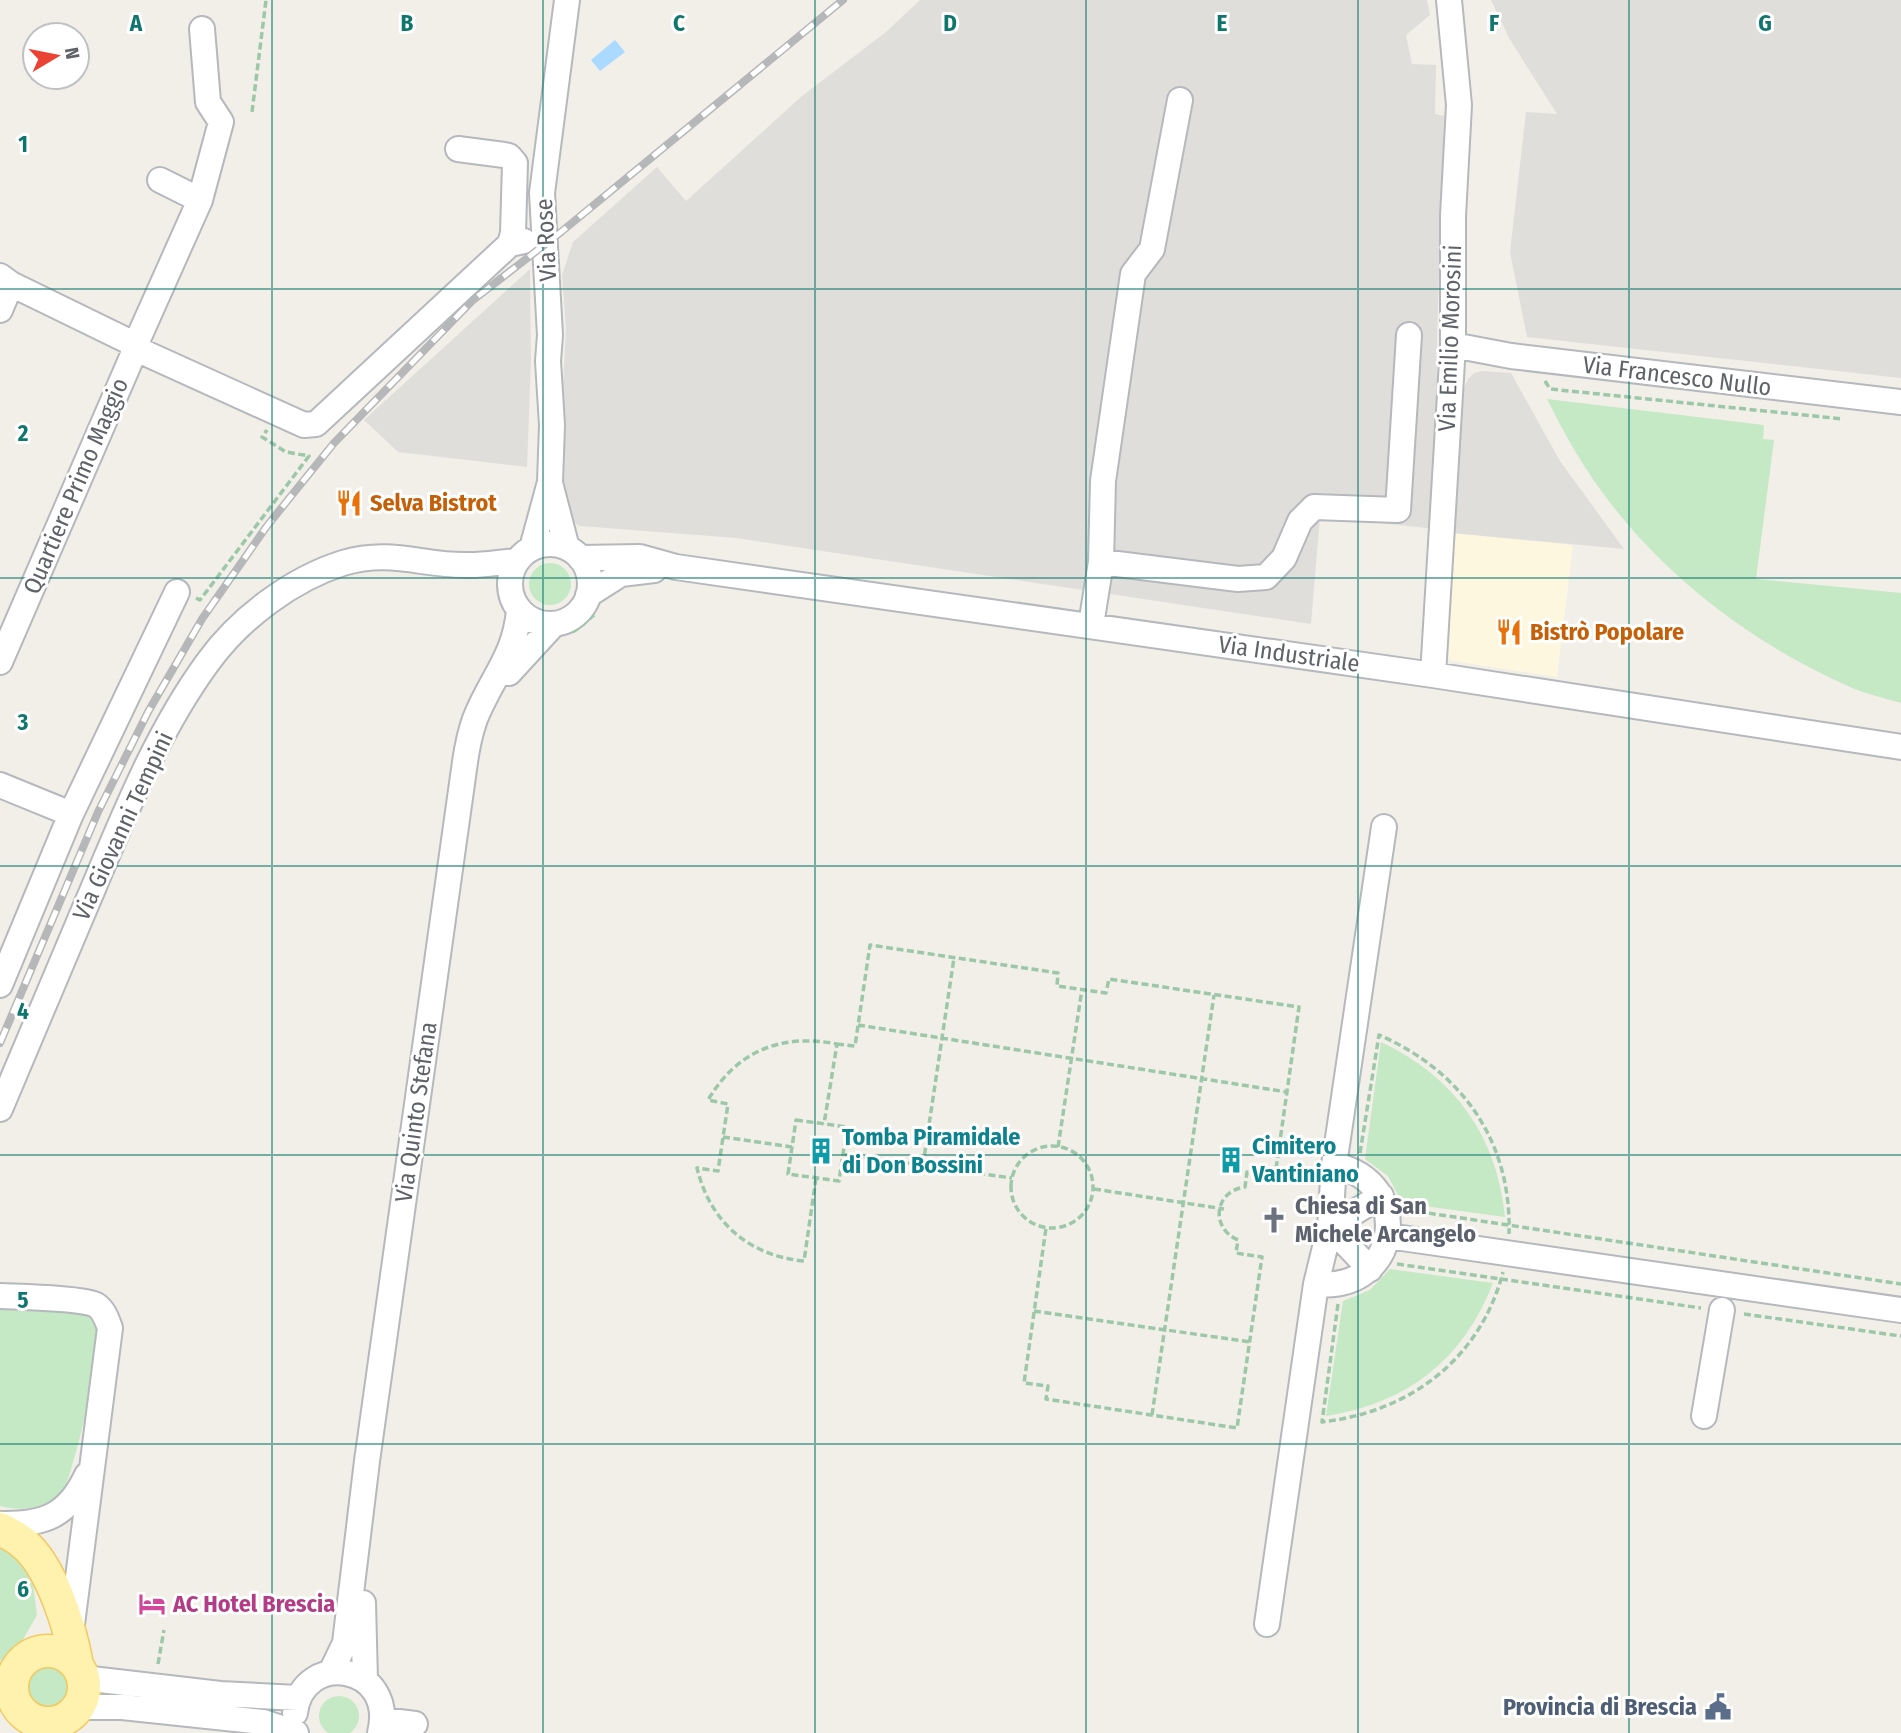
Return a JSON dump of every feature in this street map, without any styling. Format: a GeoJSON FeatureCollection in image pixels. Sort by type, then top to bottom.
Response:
{"type":"FeatureCollection","features":[{"type":"Feature","properties":{"kind":"main road"},"geometry":{"type":"LineString","coordinates":[[0,1527],[25,1544],[37,1557],[71,1633],[70,1701]]}},
{"type":"Feature","properties":{"kind":"main road"},"geometry":{"type":"LineString","coordinates":[[35,1653],[56,1597]]}},
{"type":"Feature","properties":{"kind":"main road"},"geometry":{"type":"LineString","coordinates":[[58,1652],[69,1657],[70,1701],[44,1722],[32,1719],[24,1722],[6,1682],[24,1660],[35,1653],[58,1652]]}},
{"type":"Feature","properties":{"kind":"street","name":"Via Rose"},"geometry":{"type":"LineString","coordinates":[[568,0],[542,193],[550,335],[550,482],[573,553]]}},
{"type":"Feature","properties":{"kind":"street","name":"Via Emilio Morosini"},"geometry":{"type":"LineString","coordinates":[[1433,676],[1453,345],[1453,216],[1459,105],[1449,0]]}},
{"type":"Feature","properties":{"kind":"street","name":"Quartiere Primo Maggio"},"geometry":{"type":"LineString","coordinates":[[0,662],[200,200],[221,122],[208,102],[202,29]]}},
{"type":"Feature","properties":{"kind":"street"},"geometry":{"type":"LineString","coordinates":[[1091,625],[1101,562],[1102,481],[1133,274],[1152,249],[1180,100]]}},
{"type":"Feature","properties":{"kind":"street","name":"Quartiere Primo Maggio"},"geometry":{"type":"LineString","coordinates":[[0,310],[6,280],[130,342],[134,348],[310,426],[323,421],[517,243],[513,233],[515,163],[509,156],[458,149]]}},
{"type":"Feature","properties":{"kind":"street"},"geometry":{"type":"LineString","coordinates":[[160,180],[200,200]]}},
{"type":"Feature","properties":{"kind":"street"},"geometry":{"type":"LineString","coordinates":[[1101,562],[1238,579],[1266,577],[1284,558],[1300,521],[1314,507],[1398,510],[1409,335]]}},
{"type":"Feature","properties":{"kind":"street","name":"Via Francesco Nullo"},"geometry":{"type":"LineString","coordinates":[[1453,345],[1511,356],[1901,402]]}},
{"type":"Feature","properties":{"kind":"street","name":"Via Rose"},"geometry":{"type":"LineString","coordinates":[[524,554],[550,482]]}},
{"type":"Feature","properties":{"kind":"street"},"geometry":{"type":"LineString","coordinates":[[549,544],[573,553],[587,569],[590,582],[588,596],[575,615],[565,621],[541,623],[529,618],[516,603],[510,584],[524,554],[549,544]]}},
{"type":"Feature","properties":{"kind":"street","name":"Via Industriale"},"geometry":{"type":"LineString","coordinates":[[573,553],[640,557],[676,567],[1091,625],[1901,747]]}},
{"type":"Feature","properties":{"kind":"street","name":"Via Giovanni Tempini"},"geometry":{"type":"LineString","coordinates":[[0,1109],[135,789],[176,712],[209,661],[240,628],[271,601],[309,577],[345,563],[398,556],[463,566],[524,554]]}},
{"type":"Feature","properties":{"kind":"street","name":"Via Giovanni Tempini"},"geometry":{"type":"LineString","coordinates":[[463,566],[516,603]]}},
{"type":"Feature","properties":{"kind":"street","name":"Via Industriale"},"geometry":{"type":"LineString","coordinates":[[588,596],[621,574],[676,567]]}},
{"type":"Feature","properties":{"kind":"street"},"geometry":{"type":"LineString","coordinates":[[0,985],[71,814],[177,592]]}},
{"type":"Feature","properties":{"kind":"street","name":"Via Quinto Stefana"},"geometry":{"type":"LineString","coordinates":[[331,1672],[345,1643],[465,762],[475,720],[517,632],[516,603]]}},
{"type":"Feature","properties":{"kind":"street","name":"Via Quinto Stefana"},"geometry":{"type":"LineString","coordinates":[[482,706],[554,624]]}},
{"type":"Feature","properties":{"kind":"street"},"geometry":{"type":"LineString","coordinates":[[0,785],[71,814]]}},
{"type":"Feature","properties":{"kind":"street"},"geometry":{"type":"LineString","coordinates":[[1267,1624],[1317,1284],[1345,1169],[1384,827]]}},
{"type":"Feature","properties":{"kind":"street"},"geometry":{"type":"LineString","coordinates":[[1317,1284],[1341,1284],[1351,1281],[1373,1265],[1388,1236],[1383,1201],[1367,1179],[1345,1169]]}},
{"type":"Feature","properties":{"kind":"street"},"geometry":{"type":"LineString","coordinates":[[1330,1227],[1383,1201]]}},
{"type":"Feature","properties":{"kind":"street"},"geometry":{"type":"LineString","coordinates":[[1330,1227],[1373,1265]]}},
{"type":"Feature","properties":{"kind":"street"},"geometry":{"type":"LineString","coordinates":[[1388,1236],[1901,1310]]}},
{"type":"Feature","properties":{"kind":"street"},"geometry":{"type":"LineString","coordinates":[[0,1296],[97,1305],[106,1315],[110,1328],[71,1633]]}},
{"type":"Feature","properties":{"kind":"street"},"geometry":{"type":"LineString","coordinates":[[1704,1416],[1722,1310]]}},
{"type":"Feature","properties":{"kind":"street"},"geometry":{"type":"LineString","coordinates":[[0,1527],[24,1525],[56,1514],[78,1494],[91,1465]]}},
{"type":"Feature","properties":{"kind":"street","name":"Via Quinto Stefana"},"geometry":{"type":"LineString","coordinates":[[360,1522],[365,1679]]}},
{"type":"Feature","properties":{"kind":"street"},"geometry":{"type":"LineString","coordinates":[[70,1701],[262,1722],[297,1733],[295,1716],[298,1698],[306,1686],[331,1672],[349,1673],[365,1679],[380,1698],[382,1727],[415,1724]]}},
{"type":"Feature","properties":{"kind":"street"},"geometry":{"type":"LineString","coordinates":[[70,1701],[220,1694],[298,1698]]}},
{"type":"Feature","properties":{"kind":"path"},"geometry":{"type":"LineString","coordinates":[[252,113],[266,0]]}},
{"type":"Feature","properties":{"kind":"path"},"geometry":{"type":"LineString","coordinates":[[1545,380],[1550,389],[1847,419]]}},
{"type":"Feature","properties":{"kind":"path"},"geometry":{"type":"LineString","coordinates":[[177,592],[200,600],[309,456],[286,452],[262,437],[277,413]]}},
{"type":"Feature","properties":{"kind":"path"},"geometry":{"type":"LineString","coordinates":[[816,1178],[804,1261],[777,1257],[739,1238],[712,1207],[698,1168],[718,1171],[723,1138],[728,1104],[708,1100],[723,1077],[733,1068],[756,1052],[782,1042],[810,1040],[855,1046],[870,945],[1058,973],[1057,985],[1106,993],[1109,979],[1299,1007],[1275,1176],[1247,1172],[1245,1188],[1231,1191],[1221,1202],[1219,1217],[1225,1231],[1238,1240],[1236,1253],[1262,1257],[1237,1428],[1046,1399],[1048,1386],[1024,1383],[1046,1228]]}},
{"type":"Feature","properties":{"kind":"path"},"geometry":{"type":"LineString","coordinates":[[923,1165],[954,958]]}},
{"type":"Feature","properties":{"kind":"path"},"geometry":{"type":"LineString","coordinates":[[1058,1146],[1082,989]]}},
{"type":"Feature","properties":{"kind":"path"},"geometry":{"type":"LineString","coordinates":[[1152,1415],[1213,995]]}},
{"type":"Feature","properties":{"kind":"path"},"geometry":{"type":"LineString","coordinates":[[858,1025],[1287,1092]]}},
{"type":"Feature","properties":{"kind":"path"},"geometry":{"type":"LineString","coordinates":[[1345,1169],[1379,1035]]}},
{"type":"Feature","properties":{"kind":"path"},"geometry":{"type":"LineString","coordinates":[[824,1124],[837,1044]]}},
{"type":"Feature","properties":{"kind":"path"},"geometry":{"type":"LineString","coordinates":[[796,1120],[847,1128],[839,1181],[788,1174],[792,1147],[796,1120]]}},
{"type":"Feature","properties":{"kind":"path"},"geometry":{"type":"LineString","coordinates":[[723,1138],[792,1147]]}},
{"type":"Feature","properties":{"kind":"path"},"geometry":{"type":"LineString","coordinates":[[1048,1146],[1058,1146],[1077,1154],[1084,1161],[1093,1179],[1094,1189],[1088,1208],[1082,1216],[1066,1227],[1046,1228],[1031,1222],[1018,1210],[1012,1195],[1012,1178],[1016,1168],[1029,1153],[1048,1146]]}},
{"type":"Feature","properties":{"kind":"path"},"geometry":{"type":"LineString","coordinates":[[843,1154],[1012,1178]]}},
{"type":"Feature","properties":{"kind":"path"},"geometry":{"type":"LineString","coordinates":[[1094,1189],[1221,1209]]}},
{"type":"Feature","properties":{"kind":"path"},"geometry":{"type":"LineString","coordinates":[[1383,1201],[1901,1284]]}},
{"type":"Feature","properties":{"kind":"path"},"geometry":{"type":"LineString","coordinates":[[1373,1265],[1901,1336]]}},
{"type":"Feature","properties":{"kind":"path"},"geometry":{"type":"LineString","coordinates":[[1322,1422],[1341,1284]]}},
{"type":"Feature","properties":{"kind":"path"},"geometry":{"type":"LineString","coordinates":[[1034,1311],[1250,1342]]}},
{"type":"Feature","properties":{"kind":"path"},"geometry":{"type":"LineString","coordinates":[[157,1670],[164,1630]]}},
{"type":"Feature","properties":{"kind":"shaded area"},"geometry":{"type":"Polygon","coordinates":[[[920,0],[1427,0],[1430,15],[1406,35],[1412,64],[1436,65],[1435,114],[1444,116],[1437,335],[1437,529],[1320,517],[1311,624],[736,538],[580,526],[573,522],[569,516],[559,465],[566,328],[562,275],[573,242],[657,167],[686,201],[802,96],[886,32],[920,0]]]}},
{"type":"Feature","properties":{"kind":"shaded area"},"geometry":{"type":"Polygon","coordinates":[[[1491,0],[1901,0],[1901,378],[1527,337],[1510,252],[1526,112],[1557,114],[1509,38],[1491,0]]]}},
{"type":"Feature","properties":{"kind":"shaded area"},"geometry":{"type":"Polygon","coordinates":[[[530,269],[531,362],[527,467],[398,452],[364,420],[530,269]]]}},
{"type":"Feature","properties":{"kind":"shaded area"},"geometry":{"type":"Polygon","coordinates":[[[1474,373],[1511,373],[1560,461],[1624,549],[1452,533],[1461,395],[1468,379],[1474,373]]]}},
{"type":"Feature","properties":{"kind":"shaded area"},"geometry":{"type":"Polygon","coordinates":[[[1452,533],[1573,545],[1557,677],[1452,661],[1444,652],[1452,533]]]}},
{"type":"Feature","properties":{"kind":"green space"},"geometry":{"type":"Polygon","coordinates":[[[1547,399],[1764,425],[1763,439],[1774,440],[1756,579],[1901,593],[1901,703],[1856,689],[1809,667],[1769,644],[1694,590],[1660,559],[1600,489],[1575,451],[1547,399]]]}},
{"type":"Feature","properties":{"kind":"green space"},"geometry":{"type":"Polygon","coordinates":[[[550,563],[565,569],[571,584],[565,599],[550,605],[535,599],[529,584],[535,569],[550,563]]]}},
{"type":"Feature","properties":{"kind":"green space"},"geometry":{"type":"Polygon","coordinates":[[[1381,1042],[1430,1073],[1451,1091],[1468,1112],[1493,1160],[1505,1217],[1402,1203],[1388,1176],[1365,1159],[1381,1042]]]}},
{"type":"Feature","properties":{"kind":"green space"},"geometry":{"type":"Polygon","coordinates":[[[1390,1269],[1493,1283],[1466,1334],[1449,1355],[1429,1373],[1407,1389],[1382,1401],[1326,1416],[1343,1301],[1370,1290],[1390,1269]]]}},
{"type":"Feature","properties":{"kind":"green space"},"geometry":{"type":"Polygon","coordinates":[[[0,1310],[89,1313],[98,1335],[96,1369],[67,1482],[64,1489],[50,1501],[26,1509],[0,1506],[0,1310]]]}},
{"type":"Feature","properties":{"kind":"green space"},"geometry":{"type":"Polygon","coordinates":[[[0,1547],[14,1551],[33,1584],[37,1615],[18,1648],[0,1661],[0,1547]]]}},
{"type":"Feature","properties":{"kind":"green space"},"geometry":{"type":"Polygon","coordinates":[[[48,1666],[63,1672],[69,1687],[63,1702],[48,1708],[33,1702],[27,1687],[33,1672],[48,1666]]]}},
{"type":"Feature","properties":{"kind":"green space"},"geometry":{"type":"Polygon","coordinates":[[[339,1696],[347,1697],[353,1702],[358,1708],[358,1724],[353,1730],[347,1735],[339,1736],[331,1735],[325,1730],[320,1724],[319,1716],[320,1708],[325,1702],[331,1697],[339,1696]]]}},
{"type":"Feature","properties":{"kind":"water"},"geometry":{"type":"Polygon","coordinates":[[[615,40],[625,52],[600,71],[591,60],[615,40]]]}},
{"type":"Feature","properties":{"kind":"railway"},"geometry":{"type":"LineString","coordinates":[[0,1043],[98,812],[148,712],[202,619],[267,526],[300,485],[334,443],[473,300],[561,232],[843,0]]}},
{"type":"Feature","properties":{"kind":"place","name":"Selva Bistrot"},"geometry":{"type":"Point","coordinates":[349,503]}},
{"type":"Feature","properties":{"kind":"place","name":"Bistrò Popolare"},"geometry":{"type":"Point","coordinates":[1509,632]}},
{"type":"Feature","properties":{"kind":"place","name":"Tomba Piramidale di Don Bossini"},"geometry":{"type":"Point","coordinates":[821,1151]}},
{"type":"Feature","properties":{"kind":"place","name":"Cimitero Vantiniano"},"geometry":{"type":"Point","coordinates":[1231,1160]}},
{"type":"Feature","properties":{"kind":"place","name":"Chiesa di San Michele Arcangelo"},"geometry":{"type":"Point","coordinates":[1274,1220]}},
{"type":"Feature","properties":{"kind":"place","name":"AC Hotel Brescia"},"geometry":{"type":"Point","coordinates":[152,1604]}},
{"type":"Feature","properties":{"kind":"place","name":"Provincia di Brescia"},"geometry":{"type":"Point","coordinates":[1718,1707]}}]}
